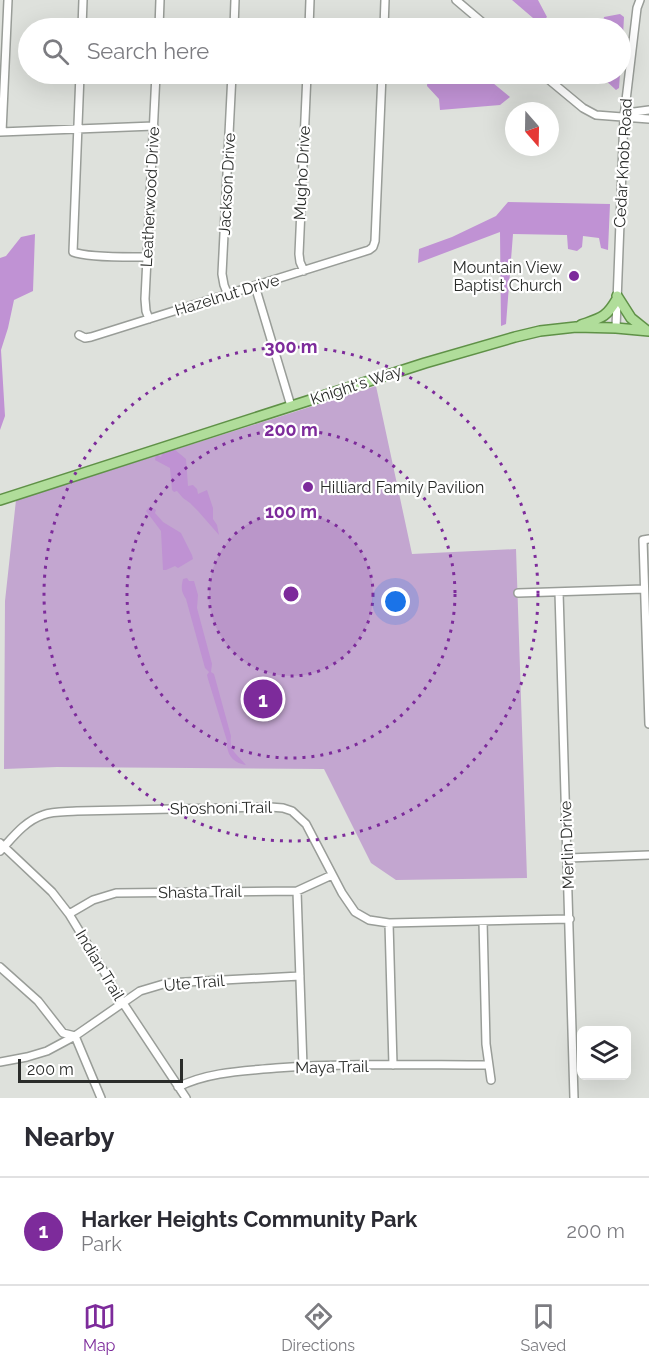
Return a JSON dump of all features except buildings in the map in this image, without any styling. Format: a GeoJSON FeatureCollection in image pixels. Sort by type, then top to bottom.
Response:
{"type":"FeatureCollection","features":[{"type":"Feature","properties":{"kind":"main road"},"geometry":{"type":"LineString","coordinates":[[576,327],[603,317],[617,298],[631,318],[649,331]]}},
{"type":"Feature","properties":{"kind":"main road","name":"Knight's Way"},"geometry":{"type":"LineString","coordinates":[[0,500],[491,343],[576,327],[649,331]]}},
{"type":"Feature","properties":{"kind":"street"},"geometry":{"type":"LineString","coordinates":[[8,0],[1,132],[153,126]]}},
{"type":"Feature","properties":{"kind":"street"},"geometry":{"type":"LineString","coordinates":[[83,18],[84,0]]}},
{"type":"Feature","properties":{"kind":"street"},"geometry":{"type":"LineString","coordinates":[[159,18],[160,0]]}},
{"type":"Feature","properties":{"kind":"street"},"geometry":{"type":"LineString","coordinates":[[234,18],[235,0]]}},
{"type":"Feature","properties":{"kind":"street"},"geometry":{"type":"LineString","coordinates":[[309,18],[310,0]]}},
{"type":"Feature","properties":{"kind":"street"},"geometry":{"type":"LineString","coordinates":[[384,18],[385,0]]}},
{"type":"Feature","properties":{"kind":"street"},"geometry":{"type":"LineString","coordinates":[[456,0],[477,18]]}},
{"type":"Feature","properties":{"kind":"street","name":"Cedar Knob Road"},"geometry":{"type":"LineString","coordinates":[[631,58],[640,0]]}},
{"type":"Feature","properties":{"kind":"street"},"geometry":{"type":"LineString","coordinates":[[79,84],[72,249],[75,253],[87,255],[147,257]]}},
{"type":"Feature","properties":{"kind":"street","name":"Leatherwood Drive"},"geometry":{"type":"LineString","coordinates":[[149,319],[145,299],[155,84]]}},
{"type":"Feature","properties":{"kind":"street","name":"Jackson Drive"},"geometry":{"type":"LineString","coordinates":[[228,295],[222,274],[232,84]]}},
{"type":"Feature","properties":{"kind":"street","name":"Mugho Drive"},"geometry":{"type":"LineString","coordinates":[[304,271],[299,254],[307,84]]}},
{"type":"Feature","properties":{"kind":"street","name":"Hazelnut Drive"},"geometry":{"type":"LineString","coordinates":[[79,336],[91,337],[304,271],[373,247],[382,84]]}},
{"type":"Feature","properties":{"kind":"street"},"geometry":{"type":"LineString","coordinates":[[554,84],[596,116],[649,119]]}},
{"type":"Feature","properties":{"kind":"street","name":"Cedar Knob Road"},"geometry":{"type":"LineString","coordinates":[[616,328],[624,117],[628,84]]}},
{"type":"Feature","properties":{"kind":"street"},"geometry":{"type":"LineString","coordinates":[[624,117],[634,112],[649,110]]}},
{"type":"Feature","properties":{"kind":"street"},"geometry":{"type":"LineString","coordinates":[[255,286],[291,406]]}},
{"type":"Feature","properties":{"kind":"street"},"geometry":{"type":"LineString","coordinates":[[646,540],[644,589],[649,724]]}},
{"type":"Feature","properties":{"kind":"street"},"geometry":{"type":"LineString","coordinates":[[518,593],[644,589]]}},
{"type":"Feature","properties":{"kind":"street","name":"Merlin Drive"},"geometry":{"type":"LineString","coordinates":[[559,592],[574,1098]]}},
{"type":"Feature","properties":{"kind":"street","name":"Shoshoni Trail"},"geometry":{"type":"LineString","coordinates":[[1,847],[33,820],[56,812],[283,808],[292,811],[306,824],[342,893],[355,912],[369,920],[389,923],[570,919]]}},
{"type":"Feature","properties":{"kind":"street","name":"Indian Trail"},"geometry":{"type":"LineString","coordinates":[[1,847],[52,892],[69,914],[123,1003],[186,1098]]}},
{"type":"Feature","properties":{"kind":"street"},"geometry":{"type":"LineString","coordinates":[[568,858],[649,855]]}},
{"type":"Feature","properties":{"kind":"street","name":"Shasta Trail"},"geometry":{"type":"LineString","coordinates":[[69,914],[93,900],[116,893],[297,891],[332,874]]}},
{"type":"Feature","properties":{"kind":"street"},"geometry":{"type":"LineString","coordinates":[[297,891],[303,1067]]}},
{"type":"Feature","properties":{"kind":"street"},"geometry":{"type":"LineString","coordinates":[[483,921],[486,1044],[491,1080]]}},
{"type":"Feature","properties":{"kind":"street"},"geometry":{"type":"LineString","coordinates":[[389,923],[393,1065]]}},
{"type":"Feature","properties":{"kind":"street"},"geometry":{"type":"LineString","coordinates":[[0,967],[38,1000],[63,1033],[75,1036],[101,1098]]}},
{"type":"Feature","properties":{"kind":"street","name":"Ute Trail"},"geometry":{"type":"LineString","coordinates":[[0,1062],[8,1062],[47,1051],[75,1036],[140,991],[167,983],[300,976]]}},
{"type":"Feature","properties":{"kind":"street","name":"Maya Trail"},"geometry":{"type":"LineString","coordinates":[[178,1087],[214,1075],[244,1071],[303,1067],[488,1065]]}},
{"type":"Feature","properties":{"kind":"shaded area"},"geometry":{"type":"Polygon","coordinates":[[[512,0],[538,0],[547,17],[533,18],[512,0]]]}},
{"type":"Feature","properties":{"kind":"shaded area"},"geometry":{"type":"Polygon","coordinates":[[[620,14],[624,17],[604,18],[620,14]]]}},
{"type":"Feature","properties":{"kind":"shaded area"},"geometry":{"type":"Polygon","coordinates":[[[427,84],[494,84],[510,97],[500,105],[440,110],[439,99],[427,84]]]}},
{"type":"Feature","properties":{"kind":"shaded area"},"geometry":{"type":"Polygon","coordinates":[[[610,84],[619,84],[616,90],[610,84]]]}},
{"type":"Feature","properties":{"kind":"shaded area"},"geometry":{"type":"Polygon","coordinates":[[[508,202],[610,204],[608,250],[601,248],[599,238],[583,236],[582,247],[577,251],[568,249],[567,235],[513,234],[506,324],[501,326],[500,232],[418,263],[419,249],[452,237],[496,216],[508,202]]]}},
{"type":"Feature","properties":{"kind":"shaded area"},"geometry":{"type":"Polygon","coordinates":[[[35,234],[33,291],[14,300],[1,350],[5,416],[0,430],[0,258],[6,256],[21,237],[35,234]]]}},
{"type":"Feature","properties":{"kind":"shaded area"},"geometry":{"type":"Polygon","coordinates":[[[376,386],[412,554],[516,549],[527,878],[396,880],[371,863],[324,769],[57,767],[4,769],[5,601],[16,500],[376,386]]]}},
{"type":"Feature","properties":{"kind":"shaded area"},"geometry":{"type":"Polygon","coordinates":[[[174,449],[186,459],[188,486],[193,485],[198,494],[207,490],[219,535],[190,503],[177,491],[172,490],[170,468],[155,460],[156,454],[161,457],[163,452],[174,449]]]}},
{"type":"Feature","properties":{"kind":"shaded area"},"geometry":{"type":"Polygon","coordinates":[[[149,507],[156,510],[155,513],[163,522],[181,533],[193,559],[178,568],[175,566],[163,570],[161,531],[146,511],[149,507]]]}},
{"type":"Feature","properties":{"kind":"shaded area"},"geometry":{"type":"Polygon","coordinates":[[[187,578],[189,581],[194,581],[198,595],[197,608],[212,664],[211,672],[214,674],[231,736],[231,746],[246,765],[234,760],[229,754],[207,675],[209,672],[205,668],[186,599],[182,592],[183,579],[187,578]]]}},
{"type":"Feature","properties":{"kind":"place","name":"Mountain View Baptist Church"},"geometry":{"type":"Point","coordinates":[574,276]}},
{"type":"Feature","properties":{"kind":"place","name":"Hilliard Family Pavilion"},"geometry":{"type":"Point","coordinates":[308,487]}},
{"type":"Feature","properties":{"kind":"place","name":"Harker Heights Community Park"},"geometry":{"type":"Point","coordinates":[263,699]}}]}
